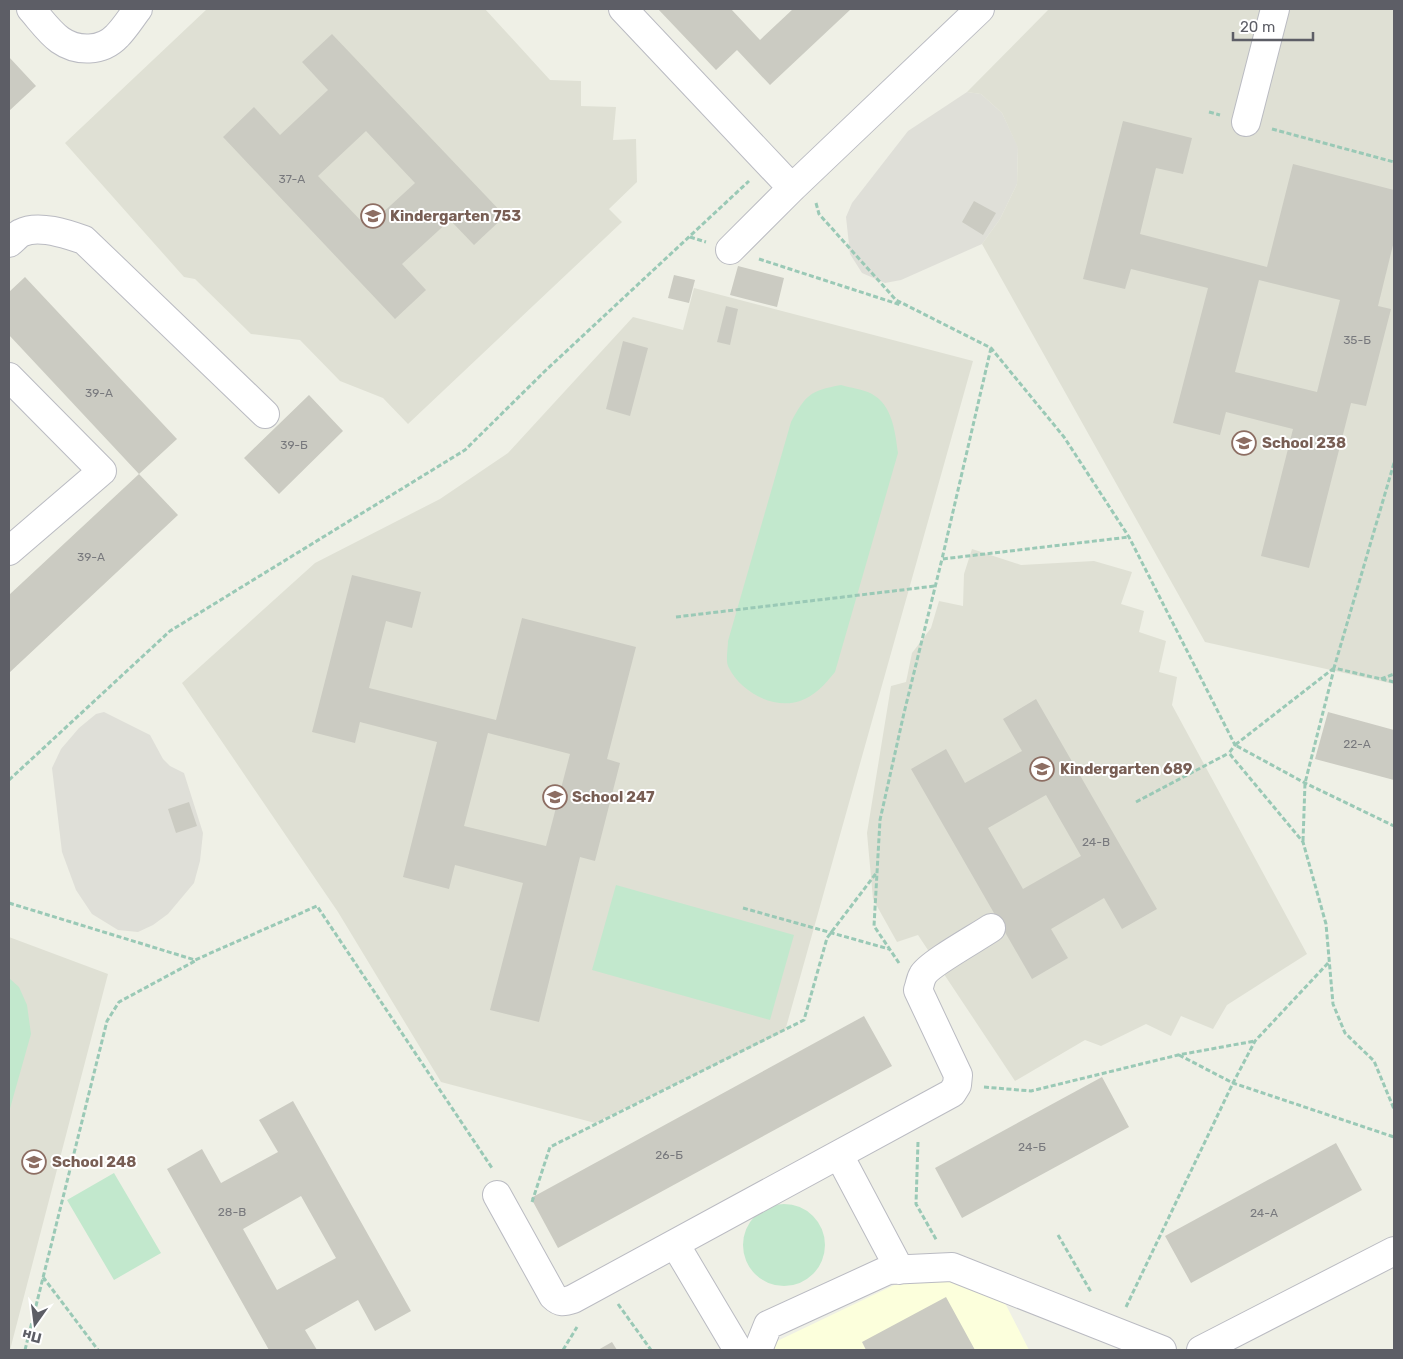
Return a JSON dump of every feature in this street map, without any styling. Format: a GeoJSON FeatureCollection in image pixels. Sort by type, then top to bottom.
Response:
{"type":"FeatureCollection","features":[{"type":"Feature","properties":{"kind":"lane"},"geometry":{"type":"LineString","coordinates":[[31,9],[60,40],[76,47],[96,49],[106,45],[116,37],[138,9]]}},
{"type":"Feature","properties":{"kind":"lane"},"geometry":{"type":"LineString","coordinates":[[622,9],[769,163],[803,192]]}},
{"type":"Feature","properties":{"kind":"lane"},"geometry":{"type":"LineString","coordinates":[[730,250],[803,192],[980,9]]}},
{"type":"Feature","properties":{"kind":"lane"},"geometry":{"type":"LineString","coordinates":[[1246,122],[1275,9]]}},
{"type":"Feature","properties":{"kind":"lane"},"geometry":{"type":"LineString","coordinates":[[9,243],[22,232],[43,229],[64,233],[84,240],[265,414]]}},
{"type":"Feature","properties":{"kind":"lane"},"geometry":{"type":"LineString","coordinates":[[9,377],[102,470],[9,551]]}},
{"type":"Feature","properties":{"kind":"lane"},"geometry":{"type":"LineString","coordinates":[[495,1182],[520,1237],[553,1296],[558,1301],[563,1302],[573,1299],[946,1098],[952,1093],[957,1085],[958,1075],[918,990],[926,971],[991,928]]}},
{"type":"Feature","properties":{"kind":"lane"},"geometry":{"type":"LineString","coordinates":[[839,1155],[900,1270]]}},
{"type":"Feature","properties":{"kind":"lane"},"geometry":{"type":"LineString","coordinates":[[675,1244],[738,1350]]}},
{"type":"Feature","properties":{"kind":"lane"},"geometry":{"type":"LineString","coordinates":[[1201,1350],[1394,1251]]}},
{"type":"Feature","properties":{"kind":"lane"},"geometry":{"type":"LineString","coordinates":[[758,1350],[768,1324],[888,1270],[952,1267],[1162,1350]]}},
{"type":"Feature","properties":{"kind":"path"},"geometry":{"type":"LineString","coordinates":[[1209,112],[1394,162]]}},
{"type":"Feature","properties":{"kind":"path"},"geometry":{"type":"LineString","coordinates":[[9,780],[170,630],[465,450],[545,371],[769,163]]}},
{"type":"Feature","properties":{"kind":"path"},"geometry":{"type":"LineString","coordinates":[[803,192],[819,214],[896,300],[991,348],[1064,437],[1129,537],[1235,745],[1305,783],[1394,826]]}},
{"type":"Feature","properties":{"kind":"path"},"geometry":{"type":"LineString","coordinates":[[690,236],[913,309]]}},
{"type":"Feature","properties":{"kind":"path"},"geometry":{"type":"LineString","coordinates":[[918,990],[874,926],[880,820],[991,348]]}},
{"type":"Feature","properties":{"kind":"path"},"geometry":{"type":"LineString","coordinates":[[1394,463],[1334,668],[1305,783],[1303,842],[1326,924],[1333,1004],[1345,1033],[1374,1061],[1394,1109]]}},
{"type":"Feature","properties":{"kind":"path"},"geometry":{"type":"LineString","coordinates":[[942,559],[1129,537]]}},
{"type":"Feature","properties":{"kind":"path"},"geometry":{"type":"LineString","coordinates":[[676,617],[935,586]]}},
{"type":"Feature","properties":{"kind":"path"},"geometry":{"type":"LineString","coordinates":[[1334,668],[1394,682]]}},
{"type":"Feature","properties":{"kind":"path"},"geometry":{"type":"LineString","coordinates":[[1136,802],[1229,754],[1235,745],[1334,668]]}},
{"type":"Feature","properties":{"kind":"path"},"geometry":{"type":"LineString","coordinates":[[1381,679],[1394,674]]}},
{"type":"Feature","properties":{"kind":"path"},"geometry":{"type":"LineString","coordinates":[[1229,754],[1303,842]]}},
{"type":"Feature","properties":{"kind":"path"},"geometry":{"type":"LineString","coordinates":[[520,1237],[550,1147],[804,1020],[827,938],[877,872]]}},
{"type":"Feature","properties":{"kind":"path"},"geometry":{"type":"LineString","coordinates":[[9,903],[195,960]]}},
{"type":"Feature","properties":{"kind":"path"},"geometry":{"type":"LineString","coordinates":[[25,1350],[107,1021],[118,1002],[195,960],[316,906],[495,1182]]}},
{"type":"Feature","properties":{"kind":"path"},"geometry":{"type":"LineString","coordinates":[[743,908],[890,949]]}},
{"type":"Feature","properties":{"kind":"path"},"geometry":{"type":"LineString","coordinates":[[1114,1332],[1233,1084],[1256,1041],[1330,961]]}},
{"type":"Feature","properties":{"kind":"path"},"geometry":{"type":"LineString","coordinates":[[957,1085],[1031,1091],[1178,1055],[1256,1041]]}},
{"type":"Feature","properties":{"kind":"path"},"geometry":{"type":"LineString","coordinates":[[1178,1055],[1233,1084],[1394,1137]]}},
{"type":"Feature","properties":{"kind":"path"},"geometry":{"type":"LineString","coordinates":[[919,1112],[916,1204],[952,1267]]}},
{"type":"Feature","properties":{"kind":"path"},"geometry":{"type":"LineString","coordinates":[[1058,1235],[1114,1332]]}},
{"type":"Feature","properties":{"kind":"path"},"geometry":{"type":"LineString","coordinates":[[43,1277],[98,1350]]}},
{"type":"Feature","properties":{"kind":"path"},"geometry":{"type":"LineString","coordinates":[[603,1283],[651,1350]]}},
{"type":"Feature","properties":{"kind":"shaded area","name":"Kindergarten 753"},"geometry":{"type":"Polygon","coordinates":[[[207,9],[485,9],[550,80],[581,81],[581,106],[616,107],[613,140],[636,139],[637,182],[609,209],[622,222],[408,424],[383,398],[340,381],[300,340],[251,334],[195,279],[184,277],[65,143],[207,9]]]}},
{"type":"Feature","properties":{"kind":"shaded area","name":"School 238"},"geometry":{"type":"Polygon","coordinates":[[[1049,9],[1394,9],[1394,684],[1205,642],[982,244],[1000,219],[1017,184],[1018,148],[1002,113],[981,94],[967,92],[1049,9]]]}},
{"type":"Feature","properties":{"kind":"shaded area"},"geometry":{"type":"Polygon","coordinates":[[[967,92],[981,94],[1002,113],[1018,147],[1017,184],[1000,219],[982,244],[901,280],[885,283],[862,273],[850,254],[846,217],[852,203],[908,131],[967,92]]]}},
{"type":"Feature","properties":{"kind":"shaded area","name":"School 247"},"geometry":{"type":"Polygon","coordinates":[[[694,288],[973,361],[785,1031],[595,1123],[441,1082],[338,912],[182,683],[315,563],[440,499],[508,453],[633,317],[683,330],[694,288]]]}},
{"type":"Feature","properties":{"kind":"shaded area"},"geometry":{"type":"Polygon","coordinates":[[[841,385],[868,392],[879,399],[889,412],[892,420],[898,453],[835,672],[815,693],[800,701],[780,703],[769,701],[750,691],[734,677],[727,662],[728,641],[791,422],[805,400],[815,392],[841,385]]]}},
{"type":"Feature","properties":{"kind":"shaded area","name":"Kindergarten 689"},"geometry":{"type":"Polygon","coordinates":[[[972,549],[1021,565],[1094,561],[1132,572],[1121,604],[1144,611],[1139,632],[1166,641],[1159,672],[1177,677],[1172,705],[1307,954],[1227,1005],[1213,1029],[1181,1016],[1171,1036],[1146,1024],[1101,1046],[1085,1040],[1015,1081],[918,935],[897,942],[873,899],[867,833],[891,686],[906,682],[912,653],[931,628],[939,601],[963,606],[964,574],[972,549]]]}},
{"type":"Feature","properties":{"kind":"shaded area"},"geometry":{"type":"Polygon","coordinates":[[[104,712],[150,735],[163,759],[170,766],[184,773],[203,833],[200,861],[194,883],[168,914],[153,925],[138,932],[118,930],[92,914],[76,890],[62,852],[52,768],[61,749],[79,728],[96,714],[104,712]]]}},
{"type":"Feature","properties":{"kind":"shaded area"},"geometry":{"type":"Polygon","coordinates":[[[616,885],[794,935],[770,1020],[592,970],[616,885]]]}},
{"type":"Feature","properties":{"kind":"shaded area","name":"School 248"},"geometry":{"type":"Polygon","coordinates":[[[9,937],[108,974],[10,1350],[9,1350],[9,937]]]}},
{"type":"Feature","properties":{"kind":"shaded area"},"geometry":{"type":"Polygon","coordinates":[[[9,978],[19,987],[27,1005],[31,1034],[9,1112],[9,978]]]}},
{"type":"Feature","properties":{"kind":"shaded area"},"geometry":{"type":"Polygon","coordinates":[[[114,1173],[161,1253],[114,1280],[67,1200],[114,1173]]]}},
{"type":"Feature","properties":{"kind":"shaded area"},"geometry":{"type":"Polygon","coordinates":[[[784,1204],[800,1207],[813,1216],[822,1229],[825,1245],[822,1261],[813,1274],[800,1283],[784,1286],[768,1283],[755,1274],[746,1261],[743,1245],[746,1229],[755,1216],[768,1207],[784,1204]]]}},
{"type":"Feature","properties":{"kind":"shaded area"},"geometry":{"type":"Polygon","coordinates":[[[911,1277],[966,1281],[1003,1299],[1029,1350],[771,1350],[773,1343],[911,1277]]]}},
{"type":"Feature","properties":{"kind":"building"},"geometry":{"type":"Polygon","coordinates":[[[658,9],[731,9],[760,40],[793,9],[851,9],[770,85],[737,50],[716,70],[658,9]]]}},
{"type":"Feature","properties":{"kind":"building"},"geometry":{"type":"Polygon","coordinates":[[[332,34],[505,216],[474,245],[450,220],[402,264],[426,290],[395,319],[223,137],[254,107],[280,135],[328,90],[302,62],[332,34]],[[366,131],[318,176],[367,227],[415,183],[366,131]]]}},
{"type":"Feature","properties":{"kind":"building"},"geometry":{"type":"Polygon","coordinates":[[[9,57],[36,86],[9,111],[9,57]]]}},
{"type":"Feature","properties":{"kind":"building"},"geometry":{"type":"Polygon","coordinates":[[[1123,121],[1192,138],[1183,174],[1156,168],[1140,234],[1267,267],[1293,164],[1394,190],[1394,241],[1378,306],[1391,309],[1366,406],[1351,403],[1309,568],[1261,556],[1293,429],[1226,412],[1220,435],[1173,423],[1208,288],[1131,269],[1125,289],[1083,279],[1123,121]],[[1259,280],[1235,372],[1317,392],[1340,300],[1259,280]]]}},
{"type":"Feature","properties":{"kind":"building"},"geometry":{"type":"Polygon","coordinates":[[[974,201],[996,213],[983,235],[962,222],[974,201]]]}},
{"type":"Feature","properties":{"kind":"building"},"geometry":{"type":"Polygon","coordinates":[[[738,266],[784,278],[777,307],[730,295],[738,266]]]}},
{"type":"Feature","properties":{"kind":"building"},"geometry":{"type":"Polygon","coordinates":[[[674,275],[695,280],[689,303],[668,298],[674,275]]]}},
{"type":"Feature","properties":{"kind":"building"},"geometry":{"type":"Polygon","coordinates":[[[25,277],[177,439],[139,474],[9,335],[9,292],[25,277]]]}},
{"type":"Feature","properties":{"kind":"building"},"geometry":{"type":"Polygon","coordinates":[[[726,306],[738,309],[730,345],[717,342],[726,306]]]}},
{"type":"Feature","properties":{"kind":"building"},"geometry":{"type":"Polygon","coordinates":[[[623,341],[648,348],[630,416],[606,409],[623,341]]]}},
{"type":"Feature","properties":{"kind":"building"},"geometry":{"type":"Polygon","coordinates":[[[309,395],[343,431],[279,494],[244,458],[309,395]]]}},
{"type":"Feature","properties":{"kind":"building"},"geometry":{"type":"Polygon","coordinates":[[[139,474],[178,515],[9,673],[9,595],[139,474]]]}},
{"type":"Feature","properties":{"kind":"building"},"geometry":{"type":"Polygon","coordinates":[[[352,575],[421,592],[412,628],[386,621],[369,688],[496,720],[522,618],[636,647],[607,759],[620,763],[595,861],[580,857],[539,1022],[490,1010],[523,883],[455,865],[449,889],[403,877],[437,742],[360,722],[355,743],[312,732],[352,575]],[[488,733],[464,826],[546,846],[570,754],[488,733]]]}},
{"type":"Feature","properties":{"kind":"building"},"geometry":{"type":"Polygon","coordinates":[[[1036,699],[1157,909],[1122,929],[1104,898],[1051,929],[1068,958],[1032,979],[911,769],[946,749],[965,783],[1022,751],[1003,719],[1036,699]],[[1046,795],[988,828],[1023,889],[1081,856],[1046,795]]]}},
{"type":"Feature","properties":{"kind":"building"},"geometry":{"type":"Polygon","coordinates":[[[1328,712],[1394,730],[1394,780],[1315,759],[1328,712]]]}},
{"type":"Feature","properties":{"kind":"building"},"geometry":{"type":"Polygon","coordinates":[[[189,802],[197,826],[176,833],[168,809],[189,802]]]}},
{"type":"Feature","properties":{"kind":"building"},"geometry":{"type":"Polygon","coordinates":[[[864,1016],[892,1066],[558,1248],[531,1198],[864,1016]]]}},
{"type":"Feature","properties":{"kind":"building"},"geometry":{"type":"Polygon","coordinates":[[[1102,1077],[1129,1127],[962,1218],[935,1168],[1102,1077]]]}},
{"type":"Feature","properties":{"kind":"building"},"geometry":{"type":"Polygon","coordinates":[[[293,1101],[411,1311],[375,1331],[358,1300],[305,1330],[317,1350],[269,1350],[167,1169],[202,1149],[221,1183],[278,1152],[259,1120],[293,1101]],[[301,1196],[243,1229],[277,1290],[336,1258],[301,1196]]]}},
{"type":"Feature","properties":{"kind":"building"},"geometry":{"type":"Polygon","coordinates":[[[1336,1143],[1362,1190],[1191,1283],[1165,1236],[1336,1143]]]}},
{"type":"Feature","properties":{"kind":"building"},"geometry":{"type":"Polygon","coordinates":[[[946,1297],[975,1350],[866,1350],[862,1342],[946,1297]]]}},
{"type":"Feature","properties":{"kind":"building"},"geometry":{"type":"Polygon","coordinates":[[[612,1342],[617,1350],[598,1350],[612,1342]]]}},
{"type":"Feature","properties":{"kind":"place","name":"Kindergarten 753"},"geometry":{"type":"Point","coordinates":[373,216]}},
{"type":"Feature","properties":{"kind":"place","name":"School 238"},"geometry":{"type":"Point","coordinates":[1244,443]}},
{"type":"Feature","properties":{"kind":"place","name":"Kindergarten 689"},"geometry":{"type":"Point","coordinates":[1042,769]}},
{"type":"Feature","properties":{"kind":"place","name":"School 247"},"geometry":{"type":"Point","coordinates":[555,797]}},
{"type":"Feature","properties":{"kind":"place","name":"School 248"},"geometry":{"type":"Point","coordinates":[34,1162]}}]}
